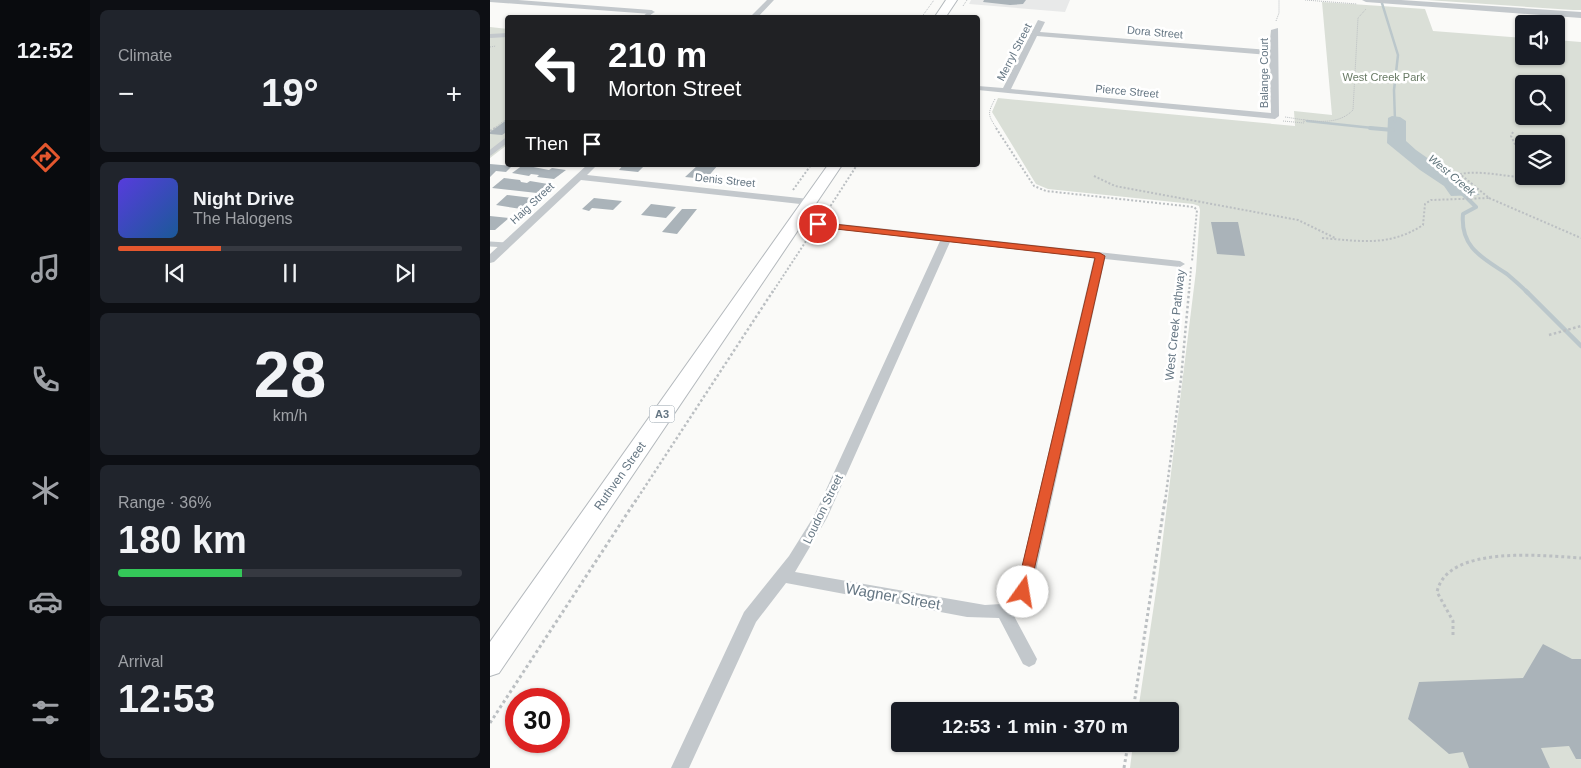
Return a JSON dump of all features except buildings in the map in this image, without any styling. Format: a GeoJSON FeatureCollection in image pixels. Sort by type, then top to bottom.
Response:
{"type":"FeatureCollection","features":[{"type":"Feature","properties":{"kind":"highway"},"geometry":{"type":"LineString","coordinates":[[941,15],[952,0]]}},
{"type":"Feature","properties":{"kind":"highway","name":"Ruthven Street"},"geometry":{"type":"LineString","coordinates":[[490,664],[803,228],[809,202],[834,167]]}},
{"type":"Feature","properties":{"kind":"street"},"geometry":{"type":"LineString","coordinates":[[490,0],[650,12]]}},
{"type":"Feature","properties":{"kind":"street"},"geometry":{"type":"LineString","coordinates":[[755,15],[771,0]]}},
{"type":"Feature","properties":{"kind":"street"},"geometry":{"type":"LineString","coordinates":[[1365,5],[1375,1],[1581,14]]}},
{"type":"Feature","properties":{"kind":"street","name":"Merryl Street"},"geometry":{"type":"LineString","coordinates":[[1006,91],[1041,22]]}},
{"type":"Feature","properties":{"kind":"street","name":"Balange Court"},"geometry":{"type":"LineString","coordinates":[[1275,116],[1273,53],[1276,30]]}},
{"type":"Feature","properties":{"kind":"street","name":"Dora Street"},"geometry":{"type":"LineString","coordinates":[[1036,34],[1273,53]]}},
{"type":"Feature","properties":{"kind":"street","name":"Pierce Street"},"geometry":{"type":"LineString","coordinates":[[980,88],[1275,116]]}},
{"type":"Feature","properties":{"kind":"street","name":"Haig Street"},"geometry":{"type":"LineString","coordinates":[[490,260],[590,167]]}},
{"type":"Feature","properties":{"kind":"street","name":"Denis Street"},"geometry":{"type":"LineString","coordinates":[[579,177],[809,202]]}},
{"type":"Feature","properties":{"kind":"street"},"geometry":{"type":"LineString","coordinates":[[803,228],[947,238],[1180,264]]}},
{"type":"Feature","properties":{"kind":"street","name":"Loudon Street"},"geometry":{"type":"LineString","coordinates":[[680,768],[750,618],[760,601],[783,576],[804,547],[820,518],[947,238]]}},
{"type":"Feature","properties":{"kind":"street"},"geometry":{"type":"LineString","coordinates":[[1029,659],[1003,611],[1015,604],[1023,592],[1100,256]]}},
{"type":"Feature","properties":{"kind":"street","name":"Wagner Street"},"geometry":{"type":"LineString","coordinates":[[783,576],[967,610],[1003,611]]}},
{"type":"Feature","properties":{"kind":"lane"},"geometry":{"type":"LineString","coordinates":[[647,15],[650,12]]}},
{"type":"Feature","properties":{"kind":"lane"},"geometry":{"type":"LineString","coordinates":[[490,36],[505,36]]}},
{"type":"Feature","properties":{"kind":"lane"},"geometry":{"type":"LineString","coordinates":[[490,153],[505,141]]}},
{"type":"Feature","properties":{"kind":"lane"},"geometry":{"type":"LineString","coordinates":[[490,244],[506,245]]}},
{"type":"Feature","properties":{"kind":"path"},"geometry":{"type":"LineString","coordinates":[[923,15],[934,0]]}},
{"type":"Feature","properties":{"kind":"path"},"geometry":{"type":"LineString","coordinates":[[1276,30],[1279,0]]}},
{"type":"Feature","properties":{"kind":"path"},"geometry":{"type":"LineString","coordinates":[[1275,116],[1334,120],[1344,119],[1353,110],[1358,18],[1365,5],[1305,0]]}},
{"type":"Feature","properties":{"kind":"path","name":"West Creek Pathway"},"geometry":{"type":"LineString","coordinates":[[997,95],[989,110],[989,117],[1034,186],[1046,191],[1189,206],[1197,210],[1188,314],[1161,536],[1134,702]]}},
{"type":"Feature","properties":{"kind":"path"},"geometry":{"type":"LineString","coordinates":[[490,131],[505,120]]}},
{"type":"Feature","properties":{"kind":"path"},"geometry":{"type":"LineString","coordinates":[[1513,132],[1511,136],[1515,144]]}},
{"type":"Feature","properties":{"kind":"path"},"geometry":{"type":"LineString","coordinates":[[786,200],[810,167]]}},
{"type":"Feature","properties":{"kind":"path"},"geometry":{"type":"LineString","coordinates":[[822,219],[857,167]]}},
{"type":"Feature","properties":{"kind":"path"},"geometry":{"type":"LineString","coordinates":[[1515,178],[1468,172],[1460,174],[1490,198],[1581,238]]}},
{"type":"Feature","properties":{"kind":"path"},"geometry":{"type":"LineString","coordinates":[[1094,176],[1123,188],[1200,200],[1298,220],[1337,239]]}},
{"type":"Feature","properties":{"kind":"path"},"geometry":{"type":"LineString","coordinates":[[1322,238],[1382,242],[1396,241],[1423,225],[1425,204],[1431,200],[1490,198]]}},
{"type":"Feature","properties":{"kind":"path"},"geometry":{"type":"LineString","coordinates":[[490,723],[803,228]]}},
{"type":"Feature","properties":{"kind":"path"},"geometry":{"type":"LineString","coordinates":[[1549,335],[1581,326]]}},
{"type":"Feature","properties":{"kind":"path"},"geometry":{"type":"LineString","coordinates":[[1453,635],[1453,621],[1437,592],[1440,582],[1450,570],[1479,559],[1523,554],[1581,558]]}},
{"type":"Feature","properties":{"kind":"path"},"geometry":{"type":"LineString","coordinates":[[1124,768],[1127,752]]}},
{"type":"Feature","properties":{"kind":"shaded area"},"geometry":{"type":"Polygon","coordinates":[[[971,0],[1070,0],[1065,12],[969,4],[971,0]]]}},
{"type":"Feature","properties":{"kind":"shaded area"},"geometry":{"type":"Polygon","coordinates":[[[1392,116],[1400,117],[1406,121],[1406,141],[1416,150],[1480,195],[1451,196],[1444,186],[1420,170],[1387,143],[1388,118],[1392,116]]]}},
{"type":"Feature","properties":{"kind":"green space"},"geometry":{"type":"Polygon","coordinates":[[[1427,0],[1581,0],[1581,10],[1573,10],[1427,0]]]}},
{"type":"Feature","properties":{"kind":"green space","name":"West Creek Park"},"geometry":{"type":"Polygon","coordinates":[[[1322,2],[1425,9],[1433,31],[1515,37],[1515,65],[1565,65],[1565,41],[1581,42],[1581,768],[1130,768],[1132,752],[1179,752],[1179,702],[1139,702],[1158,578],[1196,271],[1200,210],[1199,206],[1193,204],[1048,189],[1036,184],[992,112],[998,98],[1295,126],[1294,111],[1332,115],[1322,2]]]}},
{"type":"Feature","properties":{"kind":"green space"},"geometry":{"type":"Polygon","coordinates":[[[490,27],[505,29],[505,147],[490,158],[490,27]]]}},
{"type":"Feature","properties":{"kind":"waterway","name":"West Creek"},"geometry":{"type":"LineString","coordinates":[[1381,0],[1398,55],[1394,90],[1395,121]]}},
{"type":"Feature","properties":{"kind":"waterway"},"geometry":{"type":"LineString","coordinates":[[1307,121],[1382,129]]}},
{"type":"Feature","properties":{"kind":"waterway"},"geometry":{"type":"LineString","coordinates":[[1370,128],[1393,130]]}},
{"type":"Feature","properties":{"kind":"waterway","name":"West Creek"},"geometry":{"type":"LineString","coordinates":[[1461,192],[1476,207],[1463,214],[1463,226],[1469,244],[1482,257],[1507,274],[1528,293]]}},
{"type":"Feature","properties":{"kind":"waterway","name":"West Creek"},"geometry":{"type":"LineString","coordinates":[[1528,293],[1581,346]]}},
{"type":"Feature","properties":{"kind":"route"},"geometry":{"type":"LineString","coordinates":[[818,224],[1100,256],[1023,592]]}}]}
